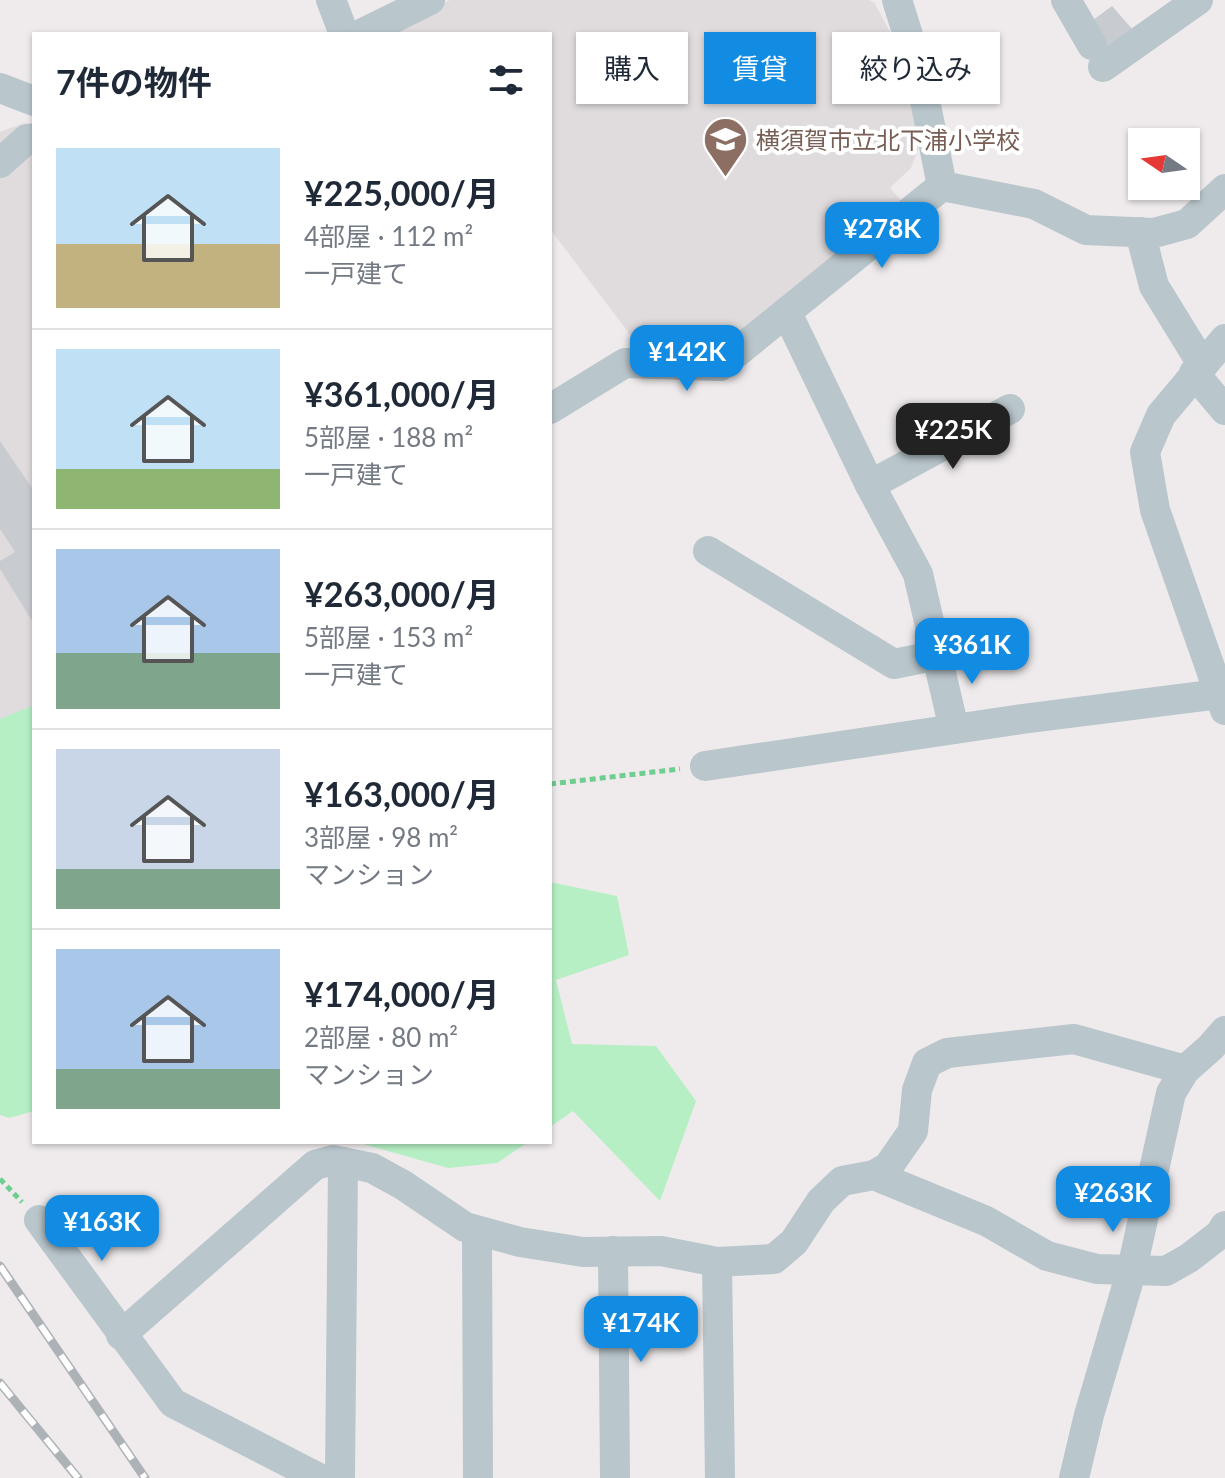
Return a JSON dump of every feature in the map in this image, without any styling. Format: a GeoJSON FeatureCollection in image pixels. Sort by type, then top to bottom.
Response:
{"type":"FeatureCollection","features":[{"type":"Feature","properties":{"kind":"street"},"geometry":{"type":"LineString","coordinates":[[331,0],[343,32]]}},
{"type":"Feature","properties":{"kind":"street"},"geometry":{"type":"LineString","coordinates":[[365,32],[430,0]]}},
{"type":"Feature","properties":{"kind":"street"},"geometry":{"type":"LineString","coordinates":[[897,0],[919,70],[942,186]]}},
{"type":"Feature","properties":{"kind":"street"},"geometry":{"type":"LineString","coordinates":[[1066,0],[1098,56],[1198,0]]}},
{"type":"Feature","properties":{"kind":"street"},"geometry":{"type":"LineString","coordinates":[[0,88],[32,100]]}},
{"type":"Feature","properties":{"kind":"street"},"geometry":{"type":"LineString","coordinates":[[0,163],[27,139],[32,138]]}},
{"type":"Feature","properties":{"kind":"street"},"geometry":{"type":"LineString","coordinates":[[942,186],[1034,204],[1086,230],[1154,233],[1187,224],[1225,189]]}},
{"type":"Feature","properties":{"kind":"street"},"geometry":{"type":"LineString","coordinates":[[552,408],[625,363],[720,366],[942,186]]}},
{"type":"Feature","properties":{"kind":"street"},"geometry":{"type":"LineString","coordinates":[[1140,232],[1154,286],[1198,368],[1225,410]]}},
{"type":"Feature","properties":{"kind":"street"},"geometry":{"type":"LineString","coordinates":[[787,313],[870,485],[918,574],[954,729]]}},
{"type":"Feature","properties":{"kind":"street"},"geometry":{"type":"LineString","coordinates":[[707,766],[954,729],[1223,698],[1155,510],[1145,452],[1161,415],[1225,339]]}},
{"type":"Feature","properties":{"kind":"street"},"geometry":{"type":"LineString","coordinates":[[870,485],[1010,409]]}},
{"type":"Feature","properties":{"kind":"street"},"geometry":{"type":"LineString","coordinates":[[708,551],[894,664],[938,655]]}},
{"type":"Feature","properties":{"kind":"street"},"geometry":{"type":"LineString","coordinates":[[121,1335],[315,1165],[333,1160],[372,1168],[465,1227],[520,1242],[583,1252],[661,1251],[717,1262],[774,1259],[794,1242],[821,1201],[842,1181],[874,1175],[888,1167],[913,1131],[917,1090],[927,1063],[947,1053],[1074,1039],[1185,1070]]}},
{"type":"Feature","properties":{"kind":"street"},"geometry":{"type":"LineString","coordinates":[[1074,1478],[1132,1269],[1171,1093],[1185,1070],[1220,1041]]}},
{"type":"Feature","properties":{"kind":"street"},"geometry":{"type":"LineString","coordinates":[[340,1478],[343,1162]]}},
{"type":"Feature","properties":{"kind":"street"},"geometry":{"type":"LineString","coordinates":[[874,1175],[986,1221],[1047,1256],[1097,1269],[1166,1271],[1189,1258],[1220,1234],[1225,1226]]}},
{"type":"Feature","properties":{"kind":"street"},"geometry":{"type":"LineString","coordinates":[[39,1220],[173,1403],[319,1478]]}},
{"type":"Feature","properties":{"kind":"street"},"geometry":{"type":"LineString","coordinates":[[477,1231],[478,1478]]}},
{"type":"Feature","properties":{"kind":"street"},"geometry":{"type":"LineString","coordinates":[[613,1251],[615,1478]]}},
{"type":"Feature","properties":{"kind":"street"},"geometry":{"type":"LineString","coordinates":[[717,1262],[720,1478]]}},
{"type":"Feature","properties":{"kind":"path"},"geometry":{"type":"LineString","coordinates":[[552,784],[707,766]]}},
{"type":"Feature","properties":{"kind":"shaded area","name":"横須賀市立北下浦小学校"},"geometry":{"type":"Polygon","coordinates":[[[450,0],[868,0],[874,2],[890,32],[832,32],[832,104],[917,104],[925,132],[911,168],[890,188],[905,205],[724,360],[647,357],[552,232],[552,32],[379,32],[450,0]]]}},
{"type":"Feature","properties":{"kind":"shaded area"},"geometry":{"type":"Polygon","coordinates":[[[24,123],[32,125],[32,706],[0,727],[0,132],[24,123]]]}},
{"type":"Feature","properties":{"kind":"green space"},"geometry":{"type":"Polygon","coordinates":[[[32,706],[32,1112],[9,1118],[0,1115],[0,719],[32,706]]]}},
{"type":"Feature","properties":{"kind":"green space"},"geometry":{"type":"Polygon","coordinates":[[[552,882],[617,896],[629,955],[556,980],[572,1044],[656,1046],[696,1101],[660,1201],[573,1111],[552,1126],[552,882]]]}},
{"type":"Feature","properties":{"kind":"green space"},"geometry":{"type":"Polygon","coordinates":[[[363,1144],[525,1144],[497,1163],[448,1168],[363,1144]]]}},
{"type":"Feature","properties":{"kind":"building"},"geometry":{"type":"Polygon","coordinates":[[[1112,6],[1133,30],[1108,49],[1089,23],[1112,6]]]}},
{"type":"Feature","properties":{"kind":"building"},"geometry":{"type":"Polygon","coordinates":[[[0,441],[32,488],[32,621],[0,569],[0,561],[15,552],[0,529],[0,441]]]}},
{"type":"Feature","properties":{"kind":"railway"},"geometry":{"type":"LineString","coordinates":[[0,1266],[145,1478]]}},
{"type":"Feature","properties":{"kind":"railway"},"geometry":{"type":"LineString","coordinates":[[0,1383],[78,1478]]}},
{"type":"Feature","properties":{"kind":"place","name":"横須賀市立北下浦小学校"},"geometry":{"type":"Point","coordinates":[725,178]}}]}
